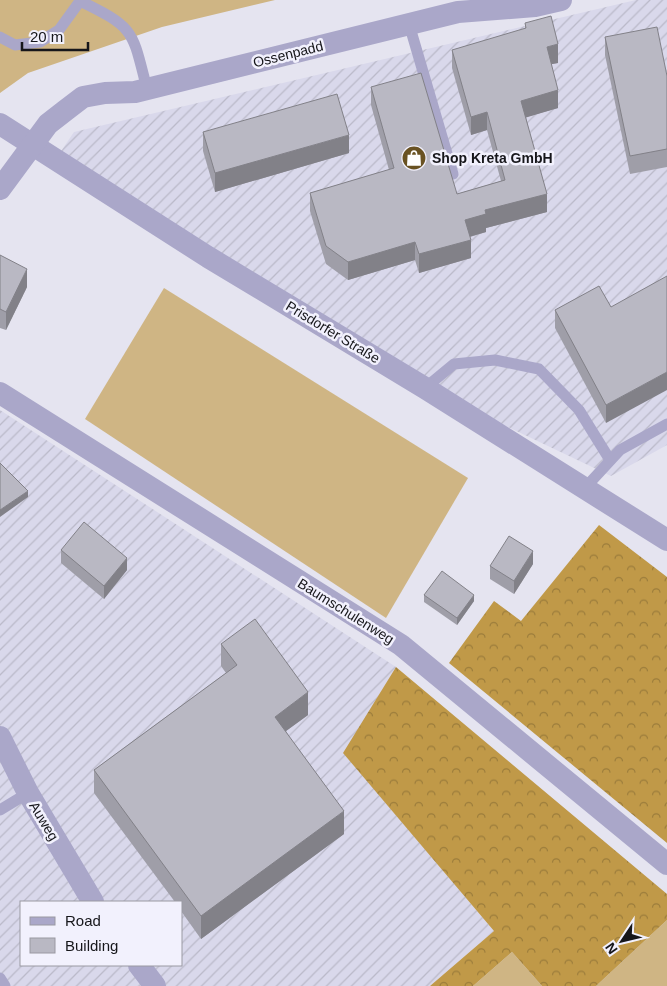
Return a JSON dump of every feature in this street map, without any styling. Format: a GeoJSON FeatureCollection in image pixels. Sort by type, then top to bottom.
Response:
{"type":"FeatureCollection","features":[{"type":"Feature","properties":{"kind":"street","name":"Ossenpadd"},"geometry":{"type":"LineString","coordinates":[[35,145],[48,124],[83,97],[105,92],[135,92],[458,12],[535,6],[561,0]]}},
{"type":"Feature","properties":{"kind":"street","name":"Prisdorfer Straße"},"geometry":{"type":"LineString","coordinates":[[0,124],[208,257],[425,388],[667,540]]}},
{"type":"Feature","properties":{"kind":"street"},"geometry":{"type":"LineString","coordinates":[[0,189],[35,145]]}},
{"type":"Feature","properties":{"kind":"street","name":"Baumschulenweg"},"geometry":{"type":"LineString","coordinates":[[0,393],[401,645],[667,864]]}},
{"type":"Feature","properties":{"kind":"street","name":"Auweg"},"geometry":{"type":"LineString","coordinates":[[0,737],[28,793],[92,901]]}},
{"type":"Feature","properties":{"kind":"street"},"geometry":{"type":"LineString","coordinates":[[140,966],[155,986]]}},
{"type":"Feature","properties":{"kind":"lane"},"geometry":{"type":"LineString","coordinates":[[0,36],[15,45],[40,42],[59,30],[80,1],[110,16],[124,26],[133,36],[147,89]]}},
{"type":"Feature","properties":{"kind":"lane"},"geometry":{"type":"LineString","coordinates":[[409,24],[453,174]]}},
{"type":"Feature","properties":{"kind":"lane"},"geometry":{"type":"LineString","coordinates":[[425,388],[454,364],[495,360],[539,369],[579,410],[610,460]]}},
{"type":"Feature","properties":{"kind":"lane"},"geometry":{"type":"LineString","coordinates":[[584,489],[620,450],[667,424]]}},
{"type":"Feature","properties":{"kind":"lane"},"geometry":{"type":"LineString","coordinates":[[0,810],[28,793]]}},
{"type":"Feature","properties":{"kind":"lane"},"geometry":{"type":"LineString","coordinates":[[0,978],[5,986]]}},
{"type":"Feature","properties":{"kind":"shaded area"},"geometry":{"type":"Polygon","coordinates":[[[0,0],[275,0],[162,27],[28,73],[0,93],[0,0]]]}},
{"type":"Feature","properties":{"kind":"shaded area"},"geometry":{"type":"Polygon","coordinates":[[[636,0],[667,0],[667,445],[611,476],[426,388],[53,163],[74,132],[636,0]]]}},
{"type":"Feature","properties":{"kind":"shaded area"},"geometry":{"type":"Polygon","coordinates":[[[164,288],[468,478],[386,618],[85,419],[164,288]]]}},
{"type":"Feature","properties":{"kind":"shaded area"},"geometry":{"type":"Polygon","coordinates":[[[0,410],[396,667],[344,753],[494,931],[430,986],[0,986],[0,410]]]}},
{"type":"Feature","properties":{"kind":"shaded area"},"geometry":{"type":"Polygon","coordinates":[[[667,920],[667,986],[596,986],[667,920]]]}},
{"type":"Feature","properties":{"kind":"shaded area"},"geometry":{"type":"Polygon","coordinates":[[[512,952],[542,986],[473,986],[512,952]]]}},
{"type":"Feature","properties":{"kind":"green space"},"geometry":{"type":"Polygon","coordinates":[[[599,525],[667,577],[667,843],[449,663],[494,601],[521,621],[599,525]]]}},
{"type":"Feature","properties":{"kind":"green space"},"geometry":{"type":"Polygon","coordinates":[[[396,667],[667,894],[667,920],[596,986],[542,986],[512,952],[473,986],[430,986],[494,931],[343,753],[396,667]]]}},
{"type":"Feature","properties":{"kind":"building"},"geometry":{"type":"Polygon","coordinates":[[[551,16],[558,44],[547,47],[558,90],[521,101],[547,194],[485,210],[486,214],[465,220],[471,240],[419,254],[415,242],[348,262],[326,246],[310,193],[394,168],[371,87],[421,73],[457,194],[505,180],[487,112],[471,117],[452,50],[526,28],[525,23],[551,16]]]}},
{"type":"Feature","properties":{"kind":"building"},"geometry":{"type":"Polygon","coordinates":[[[657,27],[667,76],[667,149],[630,156],[605,37],[657,27]]]}},
{"type":"Feature","properties":{"kind":"building"},"geometry":{"type":"Polygon","coordinates":[[[337,94],[349,135],[215,173],[203,132],[337,94]]]}},
{"type":"Feature","properties":{"kind":"building"},"geometry":{"type":"Polygon","coordinates":[[[0,255],[27,269],[6,312],[0,309],[0,255]]]}},
{"type":"Feature","properties":{"kind":"building"},"geometry":{"type":"Polygon","coordinates":[[[667,276],[667,372],[606,405],[555,310],[599,286],[611,307],[667,276]]]}},
{"type":"Feature","properties":{"kind":"building"},"geometry":{"type":"Polygon","coordinates":[[[0,463],[28,491],[0,510],[0,463]]]}},
{"type":"Feature","properties":{"kind":"building"},"geometry":{"type":"Polygon","coordinates":[[[84,522],[127,558],[104,586],[61,550],[84,522]]]}},
{"type":"Feature","properties":{"kind":"building"},"geometry":{"type":"Polygon","coordinates":[[[509,536],[533,551],[514,581],[490,566],[509,536]]]}},
{"type":"Feature","properties":{"kind":"building"},"geometry":{"type":"Polygon","coordinates":[[[442,571],[474,595],[457,618],[424,595],[442,571]]]}},
{"type":"Feature","properties":{"kind":"building"},"geometry":{"type":"Polygon","coordinates":[[[255,619],[308,692],[275,717],[344,811],[201,916],[94,770],[237,665],[221,644],[255,619]]]}},
{"type":"Feature","properties":{"kind":"place","name":"Shop Kreta GmbH"},"geometry":{"type":"Point","coordinates":[414,158]}}]}
